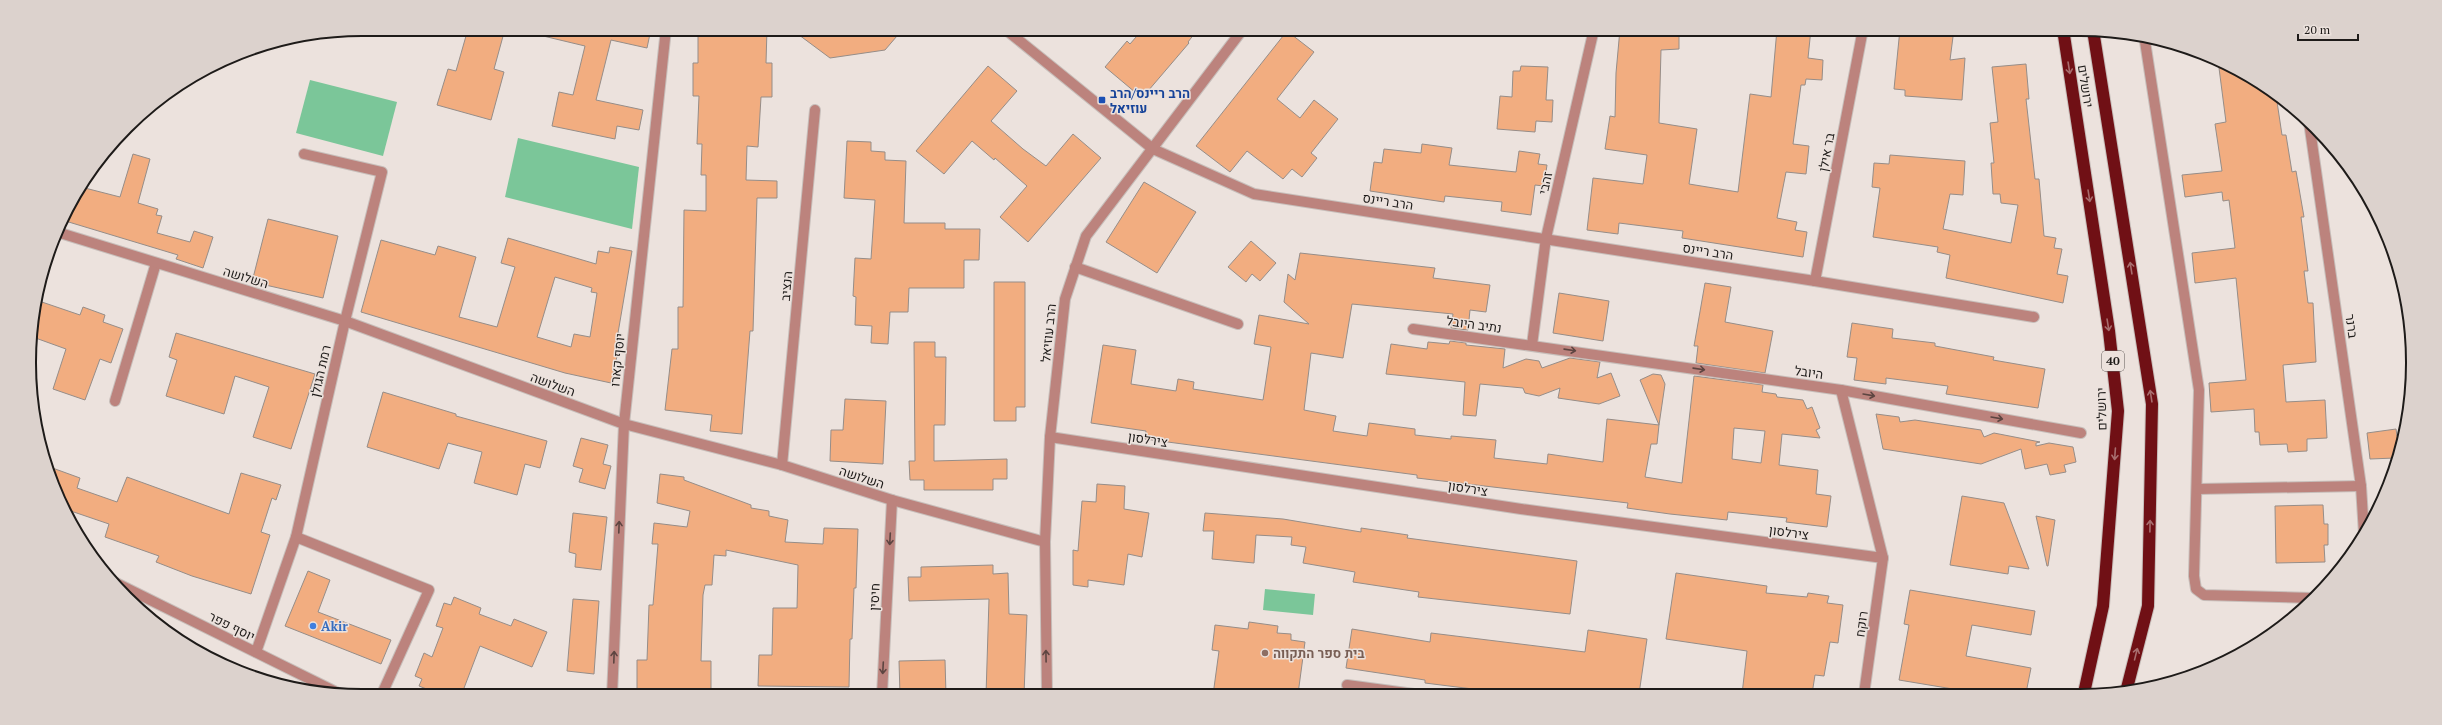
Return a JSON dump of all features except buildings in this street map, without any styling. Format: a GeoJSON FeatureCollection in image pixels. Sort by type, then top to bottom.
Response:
{"type":"FeatureCollection","features":[{"type":"Feature","properties":{"kind":"highway","name":"ירושלים"},"geometry":{"type":"LineString","coordinates":[[2064,36],[2109,331],[2118,411],[2103,606],[2085,689]]}},
{"type":"Feature","properties":{"kind":"highway","name":"ירושלים"},"geometry":{"type":"LineString","coordinates":[[2094,37],[2152,404],[2148,606],[2128,685]]}},
{"type":"Feature","properties":{"kind":"street","name":"יוסף קארו"},"geometry":{"type":"LineString","coordinates":[[612,689],[624,424],[665,36]]}},
{"type":"Feature","properties":{"kind":"street","name":"הרב ריינס"},"geometry":{"type":"LineString","coordinates":[[1014,36],[1153,149],[1254,194],[1815,280],[2034,317]]}},
{"type":"Feature","properties":{"kind":"street","name":"הרב עוזיאל"},"geometry":{"type":"LineString","coordinates":[[1047,689],[1044,542],[1050,437],[1065,299],[1086,236],[1238,36]]}},
{"type":"Feature","properties":{"kind":"street","name":"זהבי"},"geometry":{"type":"LineString","coordinates":[[1532,345],[1546,238],[1592,36]]}},
{"type":"Feature","properties":{"kind":"street","name":"בר אילן"},"geometry":{"type":"LineString","coordinates":[[1815,280],[1861,36]]}},
{"type":"Feature","properties":{"kind":"street"},"geometry":{"type":"LineString","coordinates":[[2145,43],[2199,390],[2198,489],[2194,576],[2196,589],[2204,595],[2305,598]]}},
{"type":"Feature","properties":{"kind":"street","name":"הנציב"},"geometry":{"type":"LineString","coordinates":[[782,465],[815,110]]}},
{"type":"Feature","properties":{"kind":"street","name":"ברנר"},"geometry":{"type":"LineString","coordinates":[[2310,132],[2361,486],[2363,523]]}},
{"type":"Feature","properties":{"kind":"street","name":"רמת הגולן"},"geometry":{"type":"LineString","coordinates":[[256,652],[296,537],[345,321],[382,172],[304,154]]}},
{"type":"Feature","properties":{"kind":"street","name":"השלושה"},"geometry":{"type":"LineString","coordinates":[[63,234],[345,321],[624,424],[782,465],[892,500],[1044,542]]}},
{"type":"Feature","properties":{"kind":"street"},"geometry":{"type":"LineString","coordinates":[[115,402],[156,263]]}},
{"type":"Feature","properties":{"kind":"street"},"geometry":{"type":"LineString","coordinates":[[1075,267],[1238,324]]}},
{"type":"Feature","properties":{"kind":"street","name":"נתיב היובל"},"geometry":{"type":"LineString","coordinates":[[1413,329],[1532,345]]}},
{"type":"Feature","properties":{"kind":"street","name":"היובל"},"geometry":{"type":"LineString","coordinates":[[1532,345],[1841,390],[2081,433]]}},
{"type":"Feature","properties":{"kind":"street"},"geometry":{"type":"LineString","coordinates":[[1841,390],[1883,558]]}},
{"type":"Feature","properties":{"kind":"street","name":"צירלסון"},"geometry":{"type":"LineString","coordinates":[[1050,437],[1521,509],[1883,558]]}},
{"type":"Feature","properties":{"kind":"street"},"geometry":{"type":"LineString","coordinates":[[2198,489],[2361,486]]}},
{"type":"Feature","properties":{"kind":"street","name":"חיסין"},"geometry":{"type":"LineString","coordinates":[[882,689],[892,500]]}},
{"type":"Feature","properties":{"kind":"street"},"geometry":{"type":"LineString","coordinates":[[296,537],[429,590],[384,689]]}},
{"type":"Feature","properties":{"kind":"street","name":"רוקח"},"geometry":{"type":"LineString","coordinates":[[1865,689],[1883,558]]}},
{"type":"Feature","properties":{"kind":"street","name":"יוסף פפר"},"geometry":{"type":"LineString","coordinates":[[128,589],[325,686]]}},
{"type":"Feature","properties":{"kind":"street"},"geometry":{"type":"LineString","coordinates":[[1347,685],[1377,689]]}},
{"type":"Feature","properties":{"kind":"green space"},"geometry":{"type":"Polygon","coordinates":[[[310,80],[397,102],[383,156],[296,133],[310,80]]]}},
{"type":"Feature","properties":{"kind":"green space"},"geometry":{"type":"Polygon","coordinates":[[[518,138],[639,167],[632,229],[505,197],[518,138]]]}},
{"type":"Feature","properties":{"kind":"green space"},"geometry":{"type":"Polygon","coordinates":[[[1265,589],[1315,594],[1313,615],[1263,610],[1265,589]]]}},
{"type":"Feature","properties":{"kind":"place","name":"הרב ריינס/הרב עוזיאל"},"geometry":{"type":"Point","coordinates":[1102,100]}},
{"type":"Feature","properties":{"kind":"place","name":"Akir"},"geometry":{"type":"Point","coordinates":[313,626]}},
{"type":"Feature","properties":{"kind":"place","name":"בית ספר התקווה"},"geometry":{"type":"Point","coordinates":[1265,653]}}]}
